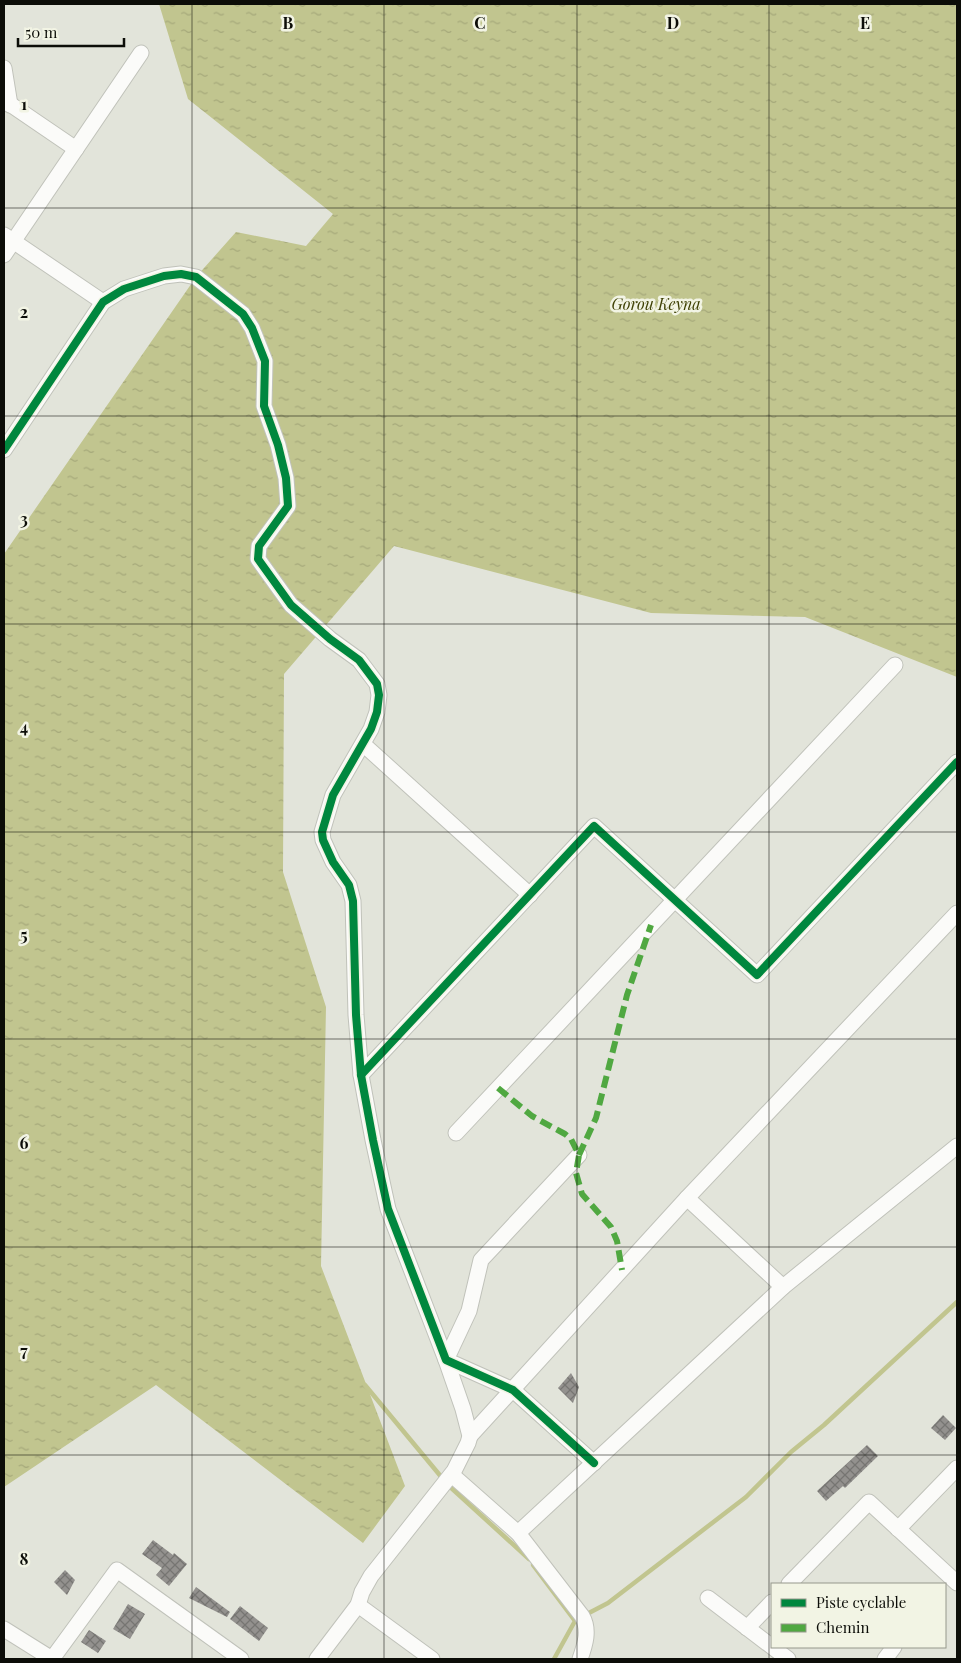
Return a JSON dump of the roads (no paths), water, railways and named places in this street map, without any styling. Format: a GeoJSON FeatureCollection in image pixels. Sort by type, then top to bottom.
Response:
{"type":"FeatureCollection","features":[{"type":"Feature","properties":{"kind":"street"},"geometry":{"type":"LineString","coordinates":[[4,255],[9,238],[76,149],[141,53]]}},
{"type":"Feature","properties":{"kind":"street"},"geometry":{"type":"LineString","coordinates":[[4,68],[7,103],[76,149]]}},
{"type":"Feature","properties":{"kind":"street"},"geometry":{"type":"LineString","coordinates":[[9,238],[103,302]]}},
{"type":"Feature","properties":{"kind":"street"},"geometry":{"type":"LineString","coordinates":[[4,450],[103,302],[124,289],[164,276],[181,274],[196,277],[243,314],[252,328],[265,361],[264,406],[278,445],[286,478],[288,506],[259,546],[258,559],[291,605],[330,639],[360,660],[377,684],[379,695],[377,712],[371,729],[333,796],[322,832],[323,840],[333,862],[349,885],[353,901],[356,1016],[361,1075],[388,1209],[446,1360],[470,1436]]}},
{"type":"Feature","properties":{"kind":"street"},"geometry":{"type":"LineString","coordinates":[[456,1133],[895,665]]}},
{"type":"Feature","properties":{"kind":"street"},"geometry":{"type":"LineString","coordinates":[[363,744],[530,895]]}},
{"type":"Feature","properties":{"kind":"street"},"geometry":{"type":"LineString","coordinates":[[361,1075],[594,826],[757,975],[957,762]]}},
{"type":"Feature","properties":{"kind":"street"},"geometry":{"type":"LineString","coordinates":[[317,1659],[358,1605],[362,1592],[371,1576],[452,1475],[470,1436],[686,1198],[957,913]]}},
{"type":"Feature","properties":{"kind":"street"},"geometry":{"type":"LineString","coordinates":[[518,1533],[783,1287],[957,1146]]}},
{"type":"Feature","properties":{"kind":"street"},"geometry":{"type":"LineString","coordinates":[[446,1360],[469,1311],[481,1260],[580,1155]]}},
{"type":"Feature","properties":{"kind":"street"},"geometry":{"type":"LineString","coordinates":[[686,1198],[783,1287]]}},
{"type":"Feature","properties":{"kind":"street"},"geometry":{"type":"LineString","coordinates":[[446,1360],[513,1390],[594,1463]]}},
{"type":"Feature","properties":{"kind":"street"},"geometry":{"type":"LineString","coordinates":[[898,1529],[957,1468]]}},
{"type":"Feature","properties":{"kind":"street"},"geometry":{"type":"LineString","coordinates":[[452,1475],[518,1533],[587,1624],[587,1632],[580,1659]]}},
{"type":"Feature","properties":{"kind":"street"},"geometry":{"type":"LineString","coordinates":[[790,1583],[869,1502],[948,1580]]}},
{"type":"Feature","properties":{"kind":"street"},"geometry":{"type":"LineString","coordinates":[[4,1629],[52,1659],[117,1570],[241,1659]]}},
{"type":"Feature","properties":{"kind":"street"},"geometry":{"type":"LineString","coordinates":[[708,1598],[771,1646]]}},
{"type":"Feature","properties":{"kind":"street"},"geometry":{"type":"LineString","coordinates":[[747,1628],[771,1603]]}},
{"type":"Feature","properties":{"kind":"street"},"geometry":{"type":"LineString","coordinates":[[358,1605],[432,1659]]}},
{"type":"Feature","properties":{"kind":"street"},"geometry":{"type":"LineString","coordinates":[[773,1648],[788,1659]]}},
{"type":"Feature","properties":{"kind":"street"},"geometry":{"type":"LineString","coordinates":[[885,1659],[893,1648]]}},
{"type":"Feature","properties":{"kind":"water","name":"Gorou Keyna"},"geometry":{"type":"Polygon","coordinates":[[[159,4],[957,4],[957,677],[805,617],[651,613],[394,546],[284,674],[283,872],[326,1007],[321,1266],[405,1486],[363,1543],[156,1385],[4,1487],[4,554],[196,277],[236,232],[306,246],[333,214],[188,99],[159,4]]]}},
{"type":"Feature","properties":{"kind":"waterway"},"geometry":{"type":"LineString","coordinates":[[585,1615],[608,1603],[746,1497],[791,1452],[824,1425],[957,1302]]}},
{"type":"Feature","properties":{"kind":"waterway"},"geometry":{"type":"LineString","coordinates":[[365,1385],[443,1479]]}},
{"type":"Feature","properties":{"kind":"waterway"},"geometry":{"type":"LineString","coordinates":[[448,1485],[529,1559]]}},
{"type":"Feature","properties":{"kind":"waterway"},"geometry":{"type":"LineString","coordinates":[[533,1565],[575,1621],[554,1659]]}}]}
